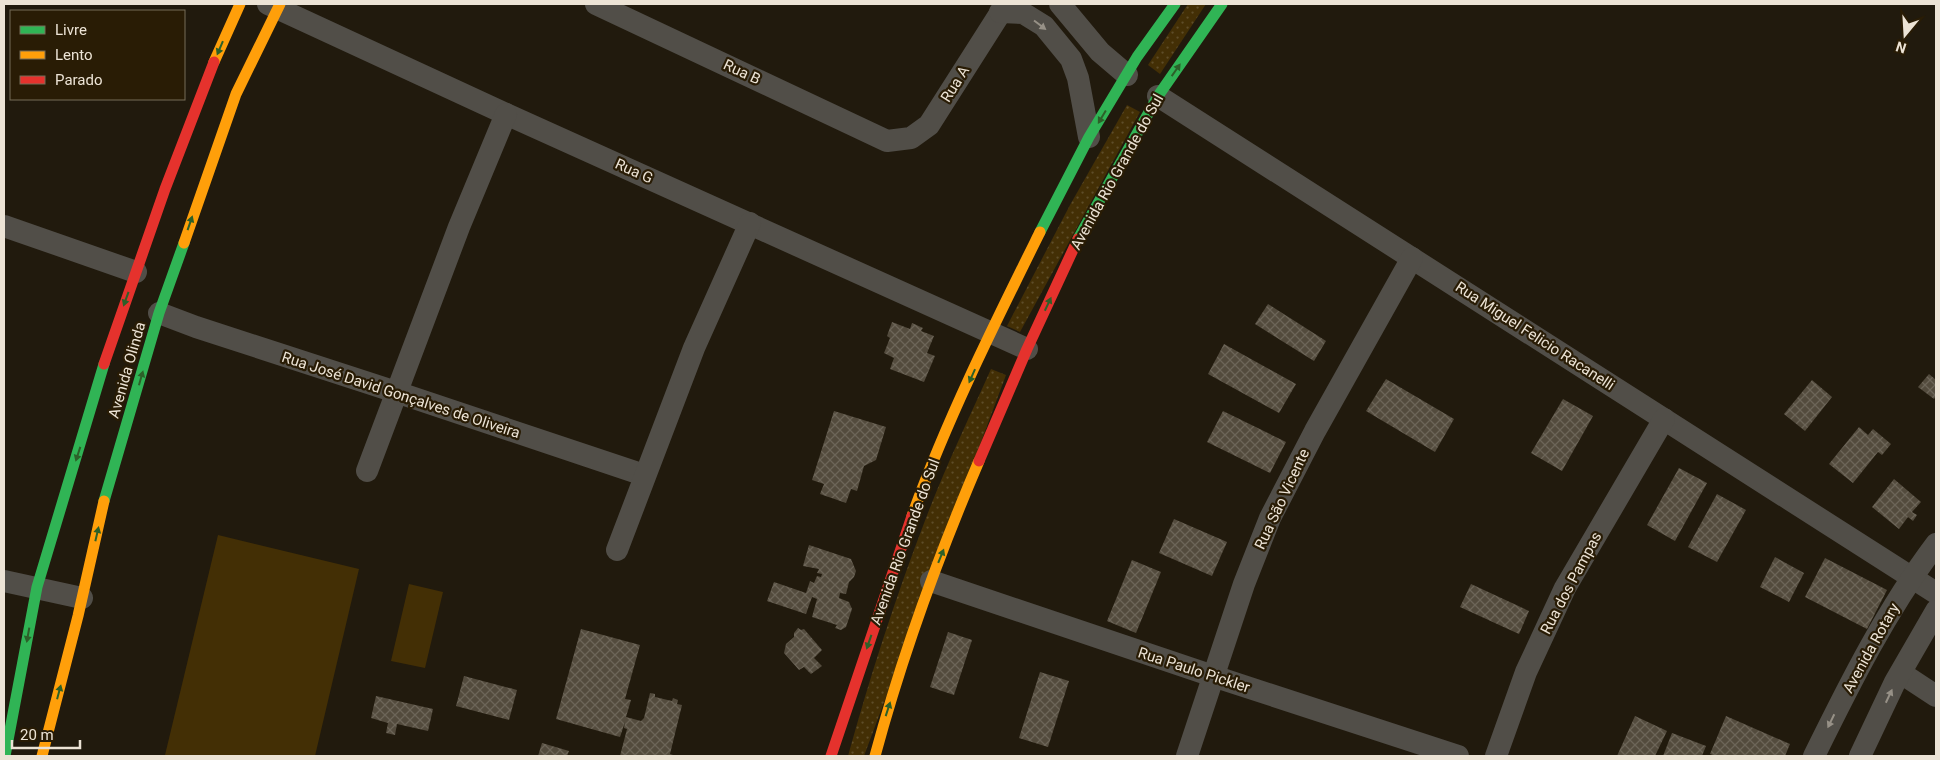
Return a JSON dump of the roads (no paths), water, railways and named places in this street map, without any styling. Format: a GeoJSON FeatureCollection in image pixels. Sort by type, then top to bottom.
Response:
{"type":"FeatureCollection","features":[{"type":"Feature","properties":{"kind":"street","name":"Avenida Olinda"},"geometry":{"type":"LineString","coordinates":[[6,756],[37,587],[91,429],[108,355],[205,82],[240,4]]}},
{"type":"Feature","properties":{"kind":"street","name":"Rua B"},"geometry":{"type":"LineString","coordinates":[[596,4],[887,141]]}},
{"type":"Feature","properties":{"kind":"street"},"geometry":{"type":"LineString","coordinates":[[1060,4],[1100,52],[1131,78]]}},
{"type":"Feature","properties":{"kind":"street","name":"Avenida Rio Grande do Sul"},"geometry":{"type":"LineString","coordinates":[[831,756],[925,480],[992,332],[1042,227],[1090,137],[1131,78],[1175,4]]}},
{"type":"Feature","properties":{"kind":"street","name":"Avenida Rio Grande do Sul"},"geometry":{"type":"LineString","coordinates":[[875,756],[931,581],[969,485],[1077,240],[1154,93],[1222,4]]}},
{"type":"Feature","properties":{"kind":"street","name":"Avenida Olinda"},"geometry":{"type":"LineString","coordinates":[[42,756],[82,598],[119,436],[159,314],[236,94],[275,5]]}},
{"type":"Feature","properties":{"kind":"street","name":"Rua G"},"geometry":{"type":"LineString","coordinates":[[275,5],[506,114],[992,332]]}},
{"type":"Feature","properties":{"kind":"street"},"geometry":{"type":"LineString","coordinates":[[1003,8],[1022,13],[1044,26],[1071,59],[1078,78],[1090,137]]}},
{"type":"Feature","properties":{"kind":"street","name":"Rua A"},"geometry":{"type":"LineString","coordinates":[[887,141],[911,138],[930,125],[1003,8]]}},
{"type":"Feature","properties":{"kind":"street"},"geometry":{"type":"LineString","coordinates":[[1078,78],[1089,61],[1100,52]]}},
{"type":"Feature","properties":{"kind":"street","name":"Rua Miguel Felicio Racanelli"},"geometry":{"type":"LineString","coordinates":[[1154,93],[1936,593]]}},
{"type":"Feature","properties":{"kind":"street"},"geometry":{"type":"LineString","coordinates":[[367,471],[459,227],[506,114]]}},
{"type":"Feature","properties":{"kind":"street"},"geometry":{"type":"LineString","coordinates":[[617,550],[694,348],[750,223]]}},
{"type":"Feature","properties":{"kind":"street"},"geometry":{"type":"LineString","coordinates":[[4,226],[136,272]]}},
{"type":"Feature","properties":{"kind":"street","name":"Rua São Vicente"},"geometry":{"type":"LineString","coordinates":[[1187,756],[1244,584],[1270,518],[1315,431],[1412,258]]}},
{"type":"Feature","properties":{"kind":"street","name":"Rua José David Gonçalves de Oliveira"},"geometry":{"type":"LineString","coordinates":[[159,314],[196,328],[396,392],[644,475]]}},
{"type":"Feature","properties":{"kind":"street"},"geometry":{"type":"LineString","coordinates":[[992,332],[1028,349]]}},
{"type":"Feature","properties":{"kind":"street","name":"Rua dos Pampas"},"geometry":{"type":"LineString","coordinates":[[1496,756],[1526,672],[1566,588],[1664,419]]}},
{"type":"Feature","properties":{"kind":"street","name":"Avenida Rotary"},"geometry":{"type":"LineString","coordinates":[[1814,756],[1867,653],[1912,577],[1936,544]]}},
{"type":"Feature","properties":{"kind":"street"},"geometry":{"type":"LineString","coordinates":[[4,581],[82,598]]}},
{"type":"Feature","properties":{"kind":"street","name":"Rua Paulo Pickler"},"geometry":{"type":"LineString","coordinates":[[931,581],[1458,756]]}},
{"type":"Feature","properties":{"kind":"street"},"geometry":{"type":"LineString","coordinates":[[1860,756],[1901,673],[1936,611]]}},
{"type":"Feature","properties":{"kind":"street"},"geometry":{"type":"LineString","coordinates":[[1901,673],[1936,696]]}}]}
